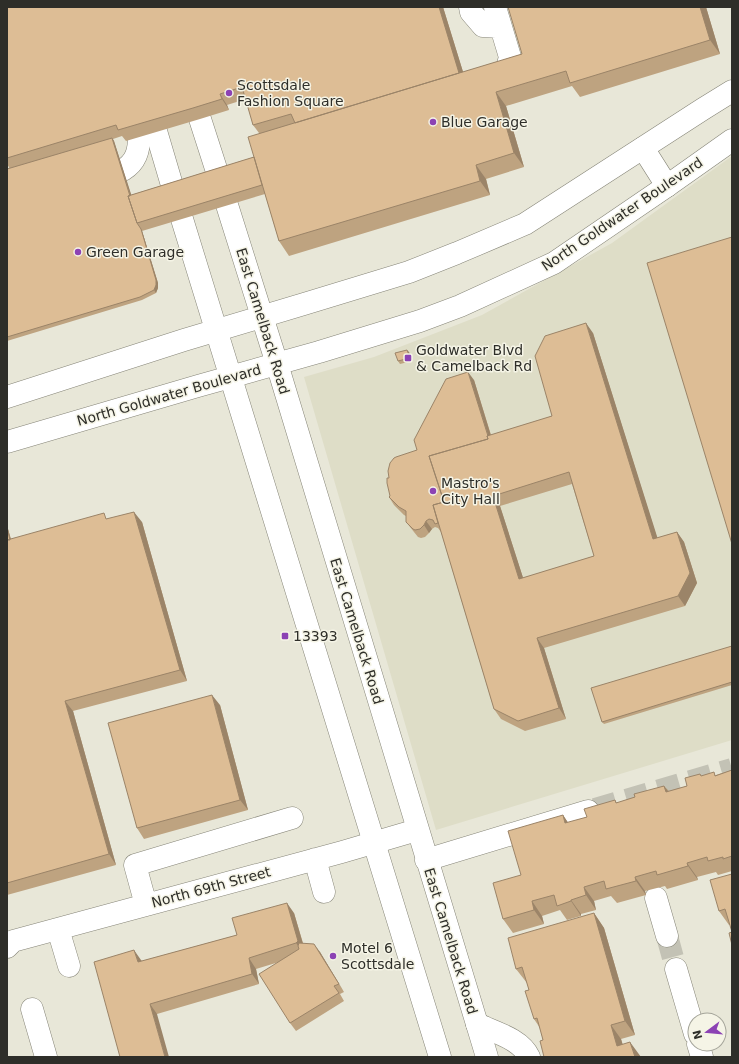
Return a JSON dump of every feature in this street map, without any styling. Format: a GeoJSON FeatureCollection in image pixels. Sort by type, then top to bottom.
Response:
{"type":"FeatureCollection","features":[{"type":"Feature","properties":{"kind":"main road"},"geometry":{"type":"LineString","coordinates":[[470,7],[471,12],[483,26],[501,27]]}},
{"type":"Feature","properties":{"kind":"main road"},"geometry":{"type":"LineString","coordinates":[[495,7],[510,57],[505,76]]}},
{"type":"Feature","properties":{"kind":"main road"},"geometry":{"type":"LineString","coordinates":[[8,400],[216,330],[409,272],[525,224],[732,91]]}},
{"type":"Feature","properties":{"kind":"main road"},"geometry":{"type":"LineString","coordinates":[[200,119],[219,178]]}},
{"type":"Feature","properties":{"kind":"main road"},"geometry":{"type":"LineString","coordinates":[[123,170],[137,155],[139,147],[147,134],[174,192]]}},
{"type":"Feature","properties":{"kind":"main road","name":"North Goldwater Boulevard"},"geometry":{"type":"LineString","coordinates":[[7,442],[431,318],[486,295],[554,263],[732,140]]}},
{"type":"Feature","properties":{"kind":"main road"},"geometry":{"type":"LineString","coordinates":[[643,148],[667,186]]}},
{"type":"Feature","properties":{"kind":"main road","name":"East Camelback Road"},"geometry":{"type":"LineString","coordinates":[[227,205],[277,364],[486,1057]]}},
{"type":"Feature","properties":{"kind":"main road"},"geometry":{"type":"LineString","coordinates":[[182,219],[440,1057]]}},
{"type":"Feature","properties":{"kind":"main road"},"geometry":{"type":"LineString","coordinates":[[426,860],[588,812]]}},
{"type":"Feature","properties":{"kind":"main road"},"geometry":{"type":"LineString","coordinates":[[146,905],[135,865],[292,818]]}},
{"type":"Feature","properties":{"kind":"main road","name":"North 69th Street"},"geometry":{"type":"LineString","coordinates":[[7,947],[13,941],[417,830]]}},
{"type":"Feature","properties":{"kind":"main road"},"geometry":{"type":"LineString","coordinates":[[315,859],[324,892]]}},
{"type":"Feature","properties":{"kind":"main road"},"geometry":{"type":"LineString","coordinates":[[656,898],[667,936]]}},
{"type":"Feature","properties":{"kind":"main road"},"geometry":{"type":"LineString","coordinates":[[58,929],[69,966]]}},
{"type":"Feature","properties":{"kind":"main road"},"geometry":{"type":"LineString","coordinates":[[676,969],[689,1012]]}},
{"type":"Feature","properties":{"kind":"main road"},"geometry":{"type":"LineString","coordinates":[[32,1009],[46,1057]]}},
{"type":"Feature","properties":{"kind":"main road"},"geometry":{"type":"LineString","coordinates":[[477,1024],[516,1042],[526,1051],[529,1057]]}},
{"type":"Feature","properties":{"kind":"shaded area"},"geometry":{"type":"Polygon","coordinates":[[[732,156],[732,740],[436,830],[304,377],[374,357],[482,315],[612,243],[732,156]]]}},
{"type":"Feature","properties":{"kind":"building","name":"Scottsdale Fashion Square"},"geometry":{"type":"Polygon","coordinates":[[[7,7],[439,7],[459,73],[295,123],[291,114],[253,125],[242,87],[220,94],[222,99],[193,108],[118,130],[116,125],[7,158],[7,7]]]}},
{"type":"Feature","properties":{"kind":"building","name":"Blue Garage"},"geometry":{"type":"Polygon","coordinates":[[[508,7],[700,7],[710,40],[570,83],[566,71],[496,92],[514,153],[476,165],[480,181],[279,241],[248,137],[522,54],[508,7]]]}},
{"type":"Feature","properties":{"kind":"building","name":"Green Garage"},"geometry":{"type":"Polygon","coordinates":[[[112,138],[130,196],[128,196],[137,223],[141,229],[156,280],[154,290],[140,297],[7,337],[7,169],[112,138]]]}},
{"type":"Feature","properties":{"kind":"building"},"geometry":{"type":"Polygon","coordinates":[[[254,157],[262,185],[137,223],[128,196],[254,157]]]}},
{"type":"Feature","properties":{"kind":"building"},"geometry":{"type":"Polygon","coordinates":[[[732,237],[732,544],[647,263],[732,237]]]}},
{"type":"Feature","properties":{"kind":"building"},"geometry":{"type":"Polygon","coordinates":[[[586,323],[653,539],[677,532],[690,573],[678,596],[537,638],[559,708],[518,721],[494,709],[433,505],[444,502],[429,456],[488,439],[487,436],[552,416],[535,356],[545,336],[586,323]],[[569,472],[493,496],[519,579],[594,556],[569,472]]]}},
{"type":"Feature","properties":{"kind":"building"},"geometry":{"type":"Polygon","coordinates":[[[407,350],[410,358],[398,361],[395,353],[407,350]]]}},
{"type":"Feature","properties":{"kind":"building"},"geometry":{"type":"Polygon","coordinates":[[[468,372],[488,439],[429,456],[444,502],[433,505],[438,523],[435,524],[433,520],[429,519],[420,529],[415,530],[406,522],[406,511],[399,507],[389,497],[387,478],[389,478],[388,471],[390,463],[396,457],[417,450],[414,440],[446,379],[468,372]]]}},
{"type":"Feature","properties":{"kind":"building"},"geometry":{"type":"Polygon","coordinates":[[[134,512],[180,670],[65,701],[109,854],[7,883],[7,540],[104,513],[106,519],[134,512]]]}},
{"type":"Feature","properties":{"kind":"building"},"geometry":{"type":"Polygon","coordinates":[[[7,528],[10,540],[7,540],[7,528]]]}},
{"type":"Feature","properties":{"kind":"building"},"geometry":{"type":"Polygon","coordinates":[[[732,646],[732,682],[602,722],[591,688],[732,646]]]}},
{"type":"Feature","properties":{"kind":"building"},"geometry":{"type":"Polygon","coordinates":[[[212,695],[240,800],[137,828],[108,723],[212,695]]]}},
{"type":"Feature","properties":{"kind":"building"},"geometry":{"type":"Polygon","coordinates":[[[732,770],[732,856],[708,861],[707,857],[687,863],[688,866],[657,875],[656,871],[635,877],[636,881],[606,889],[604,881],[584,887],[586,895],[571,901],[557,906],[554,895],[532,901],[534,910],[503,919],[493,883],[521,875],[508,831],[563,815],[565,823],[587,817],[584,809],[615,800],[616,803],[635,797],[634,794],[664,786],[666,792],[687,786],[685,778],[700,774],[701,776],[714,772],[715,776],[732,770]]]}},
{"type":"Feature","properties":{"kind":"building"},"geometry":{"type":"Polygon","coordinates":[[[732,874],[732,932],[725,909],[719,911],[710,880],[732,874]]]}},
{"type":"Feature","properties":{"kind":"building"},"geometry":{"type":"Polygon","coordinates":[[[287,903],[298,941],[296,943],[249,958],[252,974],[150,1004],[165,1057],[120,1057],[94,962],[134,950],[138,962],[237,935],[232,918],[287,903]]]}},
{"type":"Feature","properties":{"kind":"building"},"geometry":{"type":"Polygon","coordinates":[[[594,913],[625,1021],[611,1025],[617,1046],[630,1042],[635,1057],[544,1057],[540,1041],[543,1040],[537,1018],[534,1019],[525,991],[529,990],[522,967],[516,969],[508,938],[594,913]]]}},
{"type":"Feature","properties":{"kind":"building"},"geometry":{"type":"Polygon","coordinates":[[[732,932],[732,945],[729,933],[732,932]]]}},
{"type":"Feature","properties":{"kind":"building"},"geometry":{"type":"Polygon","coordinates":[[[299,943],[314,944],[339,984],[334,986],[339,993],[290,1023],[259,974],[299,949],[299,943]]]}},
{"type":"Feature","properties":{"kind":"tunnel"},"geometry":{"type":"LineString","coordinates":[[595,809],[732,769]]}},
{"type":"Feature","properties":{"kind":"tunnel"},"geometry":{"type":"LineString","coordinates":[[667,936],[676,969]]}},
{"type":"Feature","properties":{"kind":"place","name":"Scottsdale Fashion Square"},"geometry":{"type":"Point","coordinates":[229,93]}},
{"type":"Feature","properties":{"kind":"place","name":"Blue Garage"},"geometry":{"type":"Point","coordinates":[433,122]}},
{"type":"Feature","properties":{"kind":"place","name":"Green Garage"},"geometry":{"type":"Point","coordinates":[78,252]}},
{"type":"Feature","properties":{"kind":"place","name":"Goldwater Blvd & Camelback Rd"},"geometry":{"type":"Point","coordinates":[408,358]}},
{"type":"Feature","properties":{"kind":"place","name":"Mastro's City Hall"},"geometry":{"type":"Point","coordinates":[433,491]}},
{"type":"Feature","properties":{"kind":"place","name":"13393"},"geometry":{"type":"Point","coordinates":[285,636]}},
{"type":"Feature","properties":{"kind":"place","name":"Motel 6 Scottsdale"},"geometry":{"type":"Point","coordinates":[333,956]}}]}
